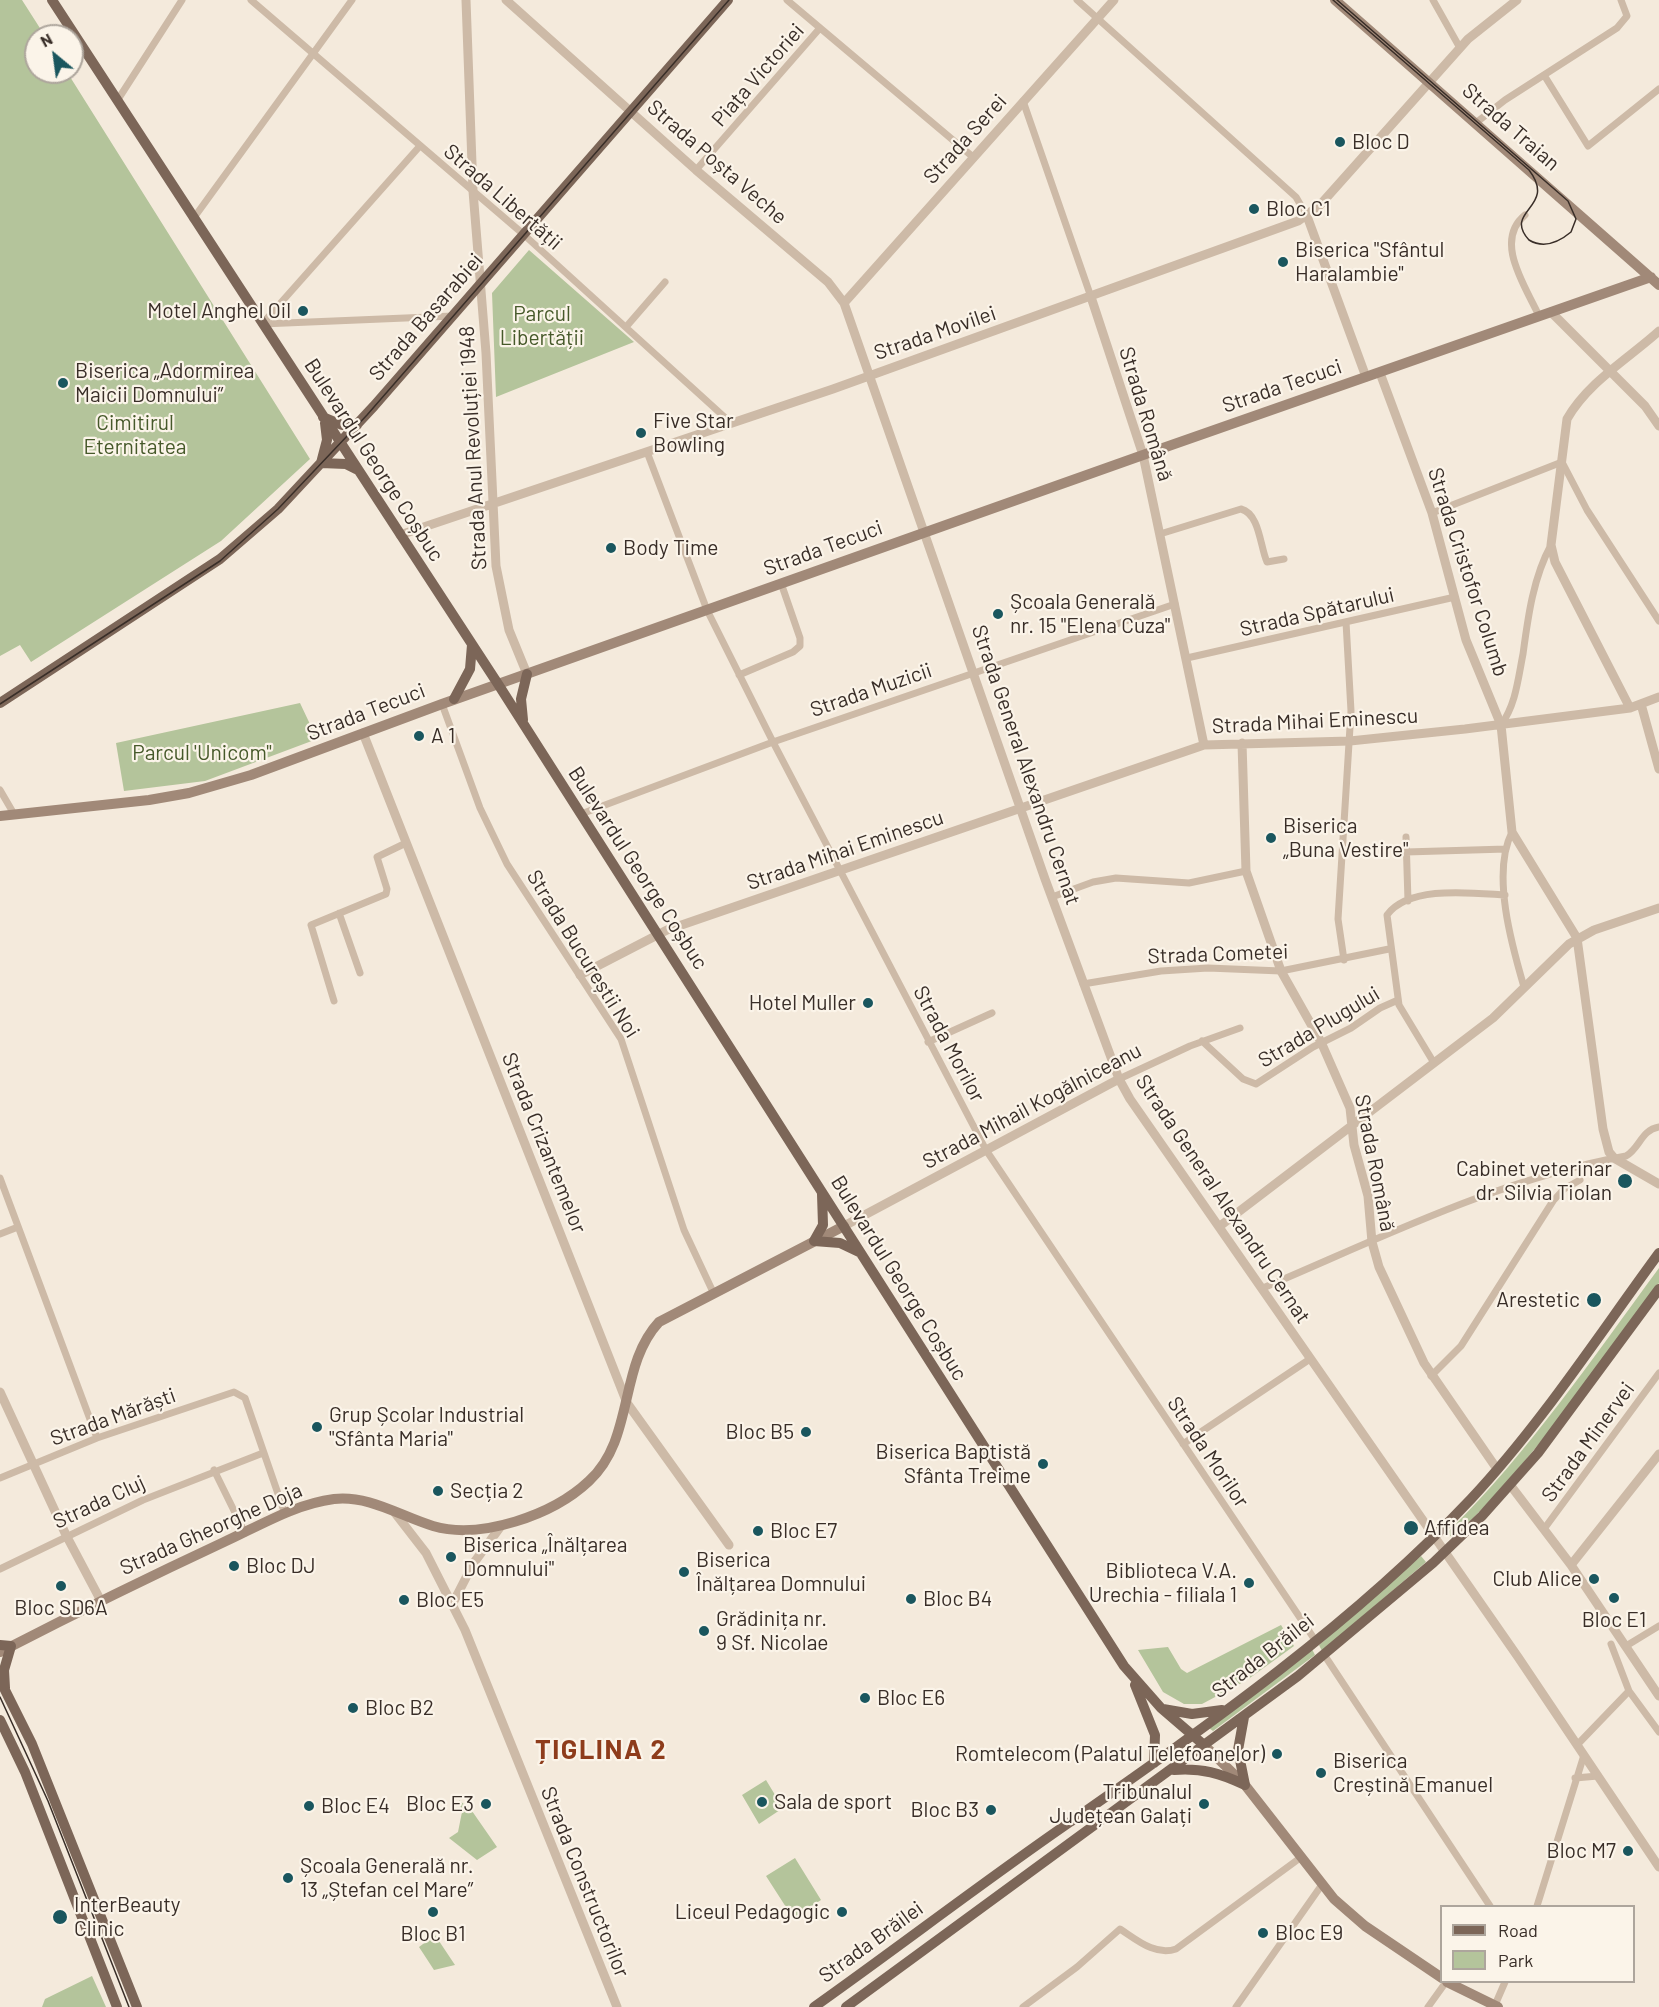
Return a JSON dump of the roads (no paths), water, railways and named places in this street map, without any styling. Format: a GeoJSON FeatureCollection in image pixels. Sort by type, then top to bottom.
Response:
{"type":"FeatureCollection","features":[{"type":"Feature","properties":{"kind":"main road","name":"Bulevardul George Coșbuc"},"geometry":{"type":"LineString","coordinates":[[52,0],[498,684],[1130,1674],[1161,1708],[1204,1746]]}},
{"type":"Feature","properties":{"kind":"main road","name":"Strada Basarabiei"},"geometry":{"type":"LineString","coordinates":[[0,702],[220,560],[278,509],[357,425],[728,0]]}},
{"type":"Feature","properties":{"kind":"main road","name":"Strada Traian"},"geometry":{"type":"LineString","coordinates":[[1335,0],[1477,122],[1655,281]]}},
{"type":"Feature","properties":{"kind":"main road","name":"Strada Tecuci"},"geometry":{"type":"LineString","coordinates":[[0,816],[149,800],[189,793],[251,775],[454,699],[1143,455],[1539,316],[1655,281]]}},
{"type":"Feature","properties":{"kind":"main road"},"geometry":{"type":"LineString","coordinates":[[323,417],[342,425],[357,425]]}},
{"type":"Feature","properties":{"kind":"main road"},"geometry":{"type":"LineString","coordinates":[[323,417],[327,440],[321,463],[346,464],[358,470]]}},
{"type":"Feature","properties":{"kind":"main road"},"geometry":{"type":"LineString","coordinates":[[454,699],[470,669],[472,645]]}},
{"type":"Feature","properties":{"kind":"main road"},"geometry":{"type":"LineString","coordinates":[[523,723],[521,699],[527,674]]}},
{"type":"Feature","properties":{"kind":"main road"},"geometry":{"type":"LineString","coordinates":[[814,1241],[823,1225],[822,1191]]}},
{"type":"Feature","properties":{"kind":"main road","name":"Strada Gheorghe Doja"},"geometry":{"type":"LineString","coordinates":[[0,1652],[6,1646],[244,1533],[314,1503],[348,1498],[358,1499],[447,1529],[472,1530],[501,1526],[559,1502],[589,1482],[611,1453],[642,1345],[652,1329],[667,1316],[844,1226]]}},
{"type":"Feature","properties":{"kind":"main road"},"geometry":{"type":"LineString","coordinates":[[814,1241],[840,1243],[860,1253]]}},
{"type":"Feature","properties":{"kind":"main road","name":"Strada Brăilei"},"geometry":{"type":"LineString","coordinates":[[814,2007],[1233,1705],[1315,1640],[1433,1537],[1497,1469],[1536,1422],[1659,1253]]}},
{"type":"Feature","properties":{"kind":"main road","name":"Strada Brăilei"},"geometry":{"type":"LineString","coordinates":[[846,2007],[1172,1770],[1324,1656],[1444,1552],[1511,1486],[1558,1428],[1659,1289]]}},
{"type":"Feature","properties":{"kind":"main road"},"geometry":{"type":"LineString","coordinates":[[6,1646],[3,1684],[32,1744],[137,2007]]}},
{"type":"Feature","properties":{"kind":"main road"},"geometry":{"type":"LineString","coordinates":[[1130,1674],[1146,1707],[1155,1735],[1154,1763]]}},
{"type":"Feature","properties":{"kind":"main road"},"geometry":{"type":"LineString","coordinates":[[1161,1708],[1201,1714],[1222,1710],[1233,1705]]}},
{"type":"Feature","properties":{"kind":"main road"},"geometry":{"type":"LineString","coordinates":[[1244,1716],[1238,1750],[1245,1785]]}},
{"type":"Feature","properties":{"kind":"main road"},"geometry":{"type":"LineString","coordinates":[[0,1720],[26,1772],[117,2007]]}},
{"type":"Feature","properties":{"kind":"main road"},"geometry":{"type":"LineString","coordinates":[[1204,1746],[1245,1785],[1321,1886],[1365,1926],[1440,1977]]}},
{"type":"Feature","properties":{"kind":"main road"},"geometry":{"type":"LineString","coordinates":[[1172,1770],[1196,1768],[1211,1770],[1245,1785]]}},
{"type":"Feature","properties":{"kind":"main road"},"geometry":{"type":"LineString","coordinates":[[1449,1983],[1497,2006]]}},
{"type":"Feature","properties":{"kind":"street"},"geometry":{"type":"LineString","coordinates":[[117,101],[182,0]]}},
{"type":"Feature","properties":{"kind":"street","name":"Strada Libertății"},"geometry":{"type":"LineString","coordinates":[[250,0],[419,147],[523,233],[731,423]]}},
{"type":"Feature","properties":{"kind":"street"},"geometry":{"type":"LineString","coordinates":[[193,219],[352,0]]}},
{"type":"Feature","properties":{"kind":"street","name":"Strada Anul Revoluției 1948"},"geometry":{"type":"LineString","coordinates":[[466,0],[473,191],[481,283],[492,504],[500,594],[509,630],[527,674]]}},
{"type":"Feature","properties":{"kind":"street","name":"Strada Poșta Veche"},"geometry":{"type":"LineString","coordinates":[[506,0],[696,170],[828,282],[844,303],[871,375]]}},
{"type":"Feature","properties":{"kind":"street"},"geometry":{"type":"LineString","coordinates":[[787,0],[973,157]]}},
{"type":"Feature","properties":{"kind":"street"},"geometry":{"type":"LineString","coordinates":[[1077,0],[1296,197],[1307,216],[1366,377]]}},
{"type":"Feature","properties":{"kind":"street","name":"Strada Serei"},"geometry":{"type":"LineString","coordinates":[[844,303],[1114,0]]}},
{"type":"Feature","properties":{"kind":"street"},"geometry":{"type":"LineString","coordinates":[[1433,0],[1460,48]]}},
{"type":"Feature","properties":{"kind":"street","name":"Strada Movilei"},"geometry":{"type":"LineString","coordinates":[[400,535],[871,375],[1091,297],[1307,216],[1320,205],[1460,48],[1517,0]]}},
{"type":"Feature","properties":{"kind":"street"},"geometry":{"type":"LineString","coordinates":[[1477,122],[1505,100],[1623,23],[1628,12],[1621,0]]}},
{"type":"Feature","properties":{"kind":"street","name":"Piața Victoriei"},"geometry":{"type":"LineString","coordinates":[[696,170],[820,28]]}},
{"type":"Feature","properties":{"kind":"street"},"geometry":{"type":"LineString","coordinates":[[1544,75],[1588,146],[1659,89]]}},
{"type":"Feature","properties":{"kind":"street","name":"Strada Română"},"geometry":{"type":"LineString","coordinates":[[1023,101],[1143,455],[1204,745]]}},
{"type":"Feature","properties":{"kind":"street"},"geometry":{"type":"LineString","coordinates":[[262,324],[419,147]]}},
{"type":"Feature","properties":{"kind":"street"},"geometry":{"type":"LineString","coordinates":[[1525,215],[1515,226],[1510,241],[1515,261],[1539,316]]}},
{"type":"Feature","properties":{"kind":"street"},"geometry":{"type":"LineString","coordinates":[[626,327],[665,282]]}},
{"type":"Feature","properties":{"kind":"street"},"geometry":{"type":"LineString","coordinates":[[1551,312],[1645,406],[1659,426]]}},
{"type":"Feature","properties":{"kind":"street"},"geometry":{"type":"LineString","coordinates":[[262,324],[453,316]]}},
{"type":"Feature","properties":{"kind":"street"},"geometry":{"type":"LineString","coordinates":[[1501,725],[1513,704],[1533,597],[1544,559],[1551,545],[1566,419],[1577,402],[1659,331]]}},
{"type":"Feature","properties":{"kind":"street","name":"Strada Cristofor Columb"},"geometry":{"type":"LineString","coordinates":[[1380,373],[1432,513],[1466,640],[1501,725],[1512,832],[1576,938],[1603,1129],[1609,1152],[1614,1158]]}},
{"type":"Feature","properties":{"kind":"street","name":"Strada General Alexandru Cernat"},"geometry":{"type":"LineString","coordinates":[[871,375],[1052,897],[1119,1079],[1130,1099],[1263,1288],[1659,1867]]}},
{"type":"Feature","properties":{"kind":"street","name":"Strada Morilor"},"geometry":{"type":"LineString","coordinates":[[647,452],[707,610],[773,742],[842,870],[928,1042],[986,1150],[1315,1640]]}},
{"type":"Feature","properties":{"kind":"street"},"geometry":{"type":"LineString","coordinates":[[1432,513],[1562,462]]}},
{"type":"Feature","properties":{"kind":"street"},"geometry":{"type":"LineString","coordinates":[[1562,462],[1587,510],[1659,621]]}},
{"type":"Feature","properties":{"kind":"street"},"geometry":{"type":"LineString","coordinates":[[1160,534],[1241,509],[1253,517],[1267,562],[1284,560]]}},
{"type":"Feature","properties":{"kind":"street"},"geometry":{"type":"LineString","coordinates":[[1551,545],[1555,562],[1630,708]]}},
{"type":"Feature","properties":{"kind":"street"},"geometry":{"type":"LineString","coordinates":[[739,675],[793,652],[800,646],[800,638],[781,583]]}},
{"type":"Feature","properties":{"kind":"street","name":"Strada Spătarului"},"geometry":{"type":"LineString","coordinates":[[1186,658],[1455,597]]}},
{"type":"Feature","properties":{"kind":"street","name":"Strada Muzicii"},"geometry":{"type":"LineString","coordinates":[[581,814],[773,742],[974,671],[1175,604]]}},
{"type":"Feature","properties":{"kind":"street"},"geometry":{"type":"LineString","coordinates":[[1344,960],[1338,903],[1350,741],[1346,622]]}},
{"type":"Feature","properties":{"kind":"street","name":"Strada Mihai Eminescu"},"geometry":{"type":"LineString","coordinates":[[580,975],[658,934],[1204,745],[1350,741],[1501,725],[1630,708],[1659,696]]}},
{"type":"Feature","properties":{"kind":"street","name":"Strada Bucureștii Noi"},"geometry":{"type":"LineString","coordinates":[[442,704],[480,808],[498,846],[613,1024],[627,1053],[678,1213],[713,1292]]}},
{"type":"Feature","properties":{"kind":"street"},"geometry":{"type":"LineString","coordinates":[[1641,704],[1659,769]]}},
{"type":"Feature","properties":{"kind":"street","name":"Strada Crizantemelor"},"geometry":{"type":"LineString","coordinates":[[363,733],[627,1403],[729,1545]]}},
{"type":"Feature","properties":{"kind":"street","name":"Strada Română"},"geometry":{"type":"LineString","coordinates":[[1242,743],[1246,871],[1281,971],[1321,1042],[1350,1108],[1350,1126],[1368,1197],[1372,1242],[1389,1290],[1431,1376],[1497,1469]]}},
{"type":"Feature","properties":{"kind":"street"},"geometry":{"type":"LineString","coordinates":[[0,789],[14,814]]}},
{"type":"Feature","properties":{"kind":"street"},"geometry":{"type":"LineString","coordinates":[[1512,832],[1506,849],[1504,895],[1510,936],[1524,987]]}},
{"type":"Feature","properties":{"kind":"street"},"geometry":{"type":"LineString","coordinates":[[1406,837],[1408,901]]}},
{"type":"Feature","properties":{"kind":"street"},"geometry":{"type":"LineString","coordinates":[[334,1001],[311,925],[386,894],[387,889],[377,857],[406,843]]}},
{"type":"Feature","properties":{"kind":"street"},"geometry":{"type":"LineString","coordinates":[[1406,852],[1506,849]]}},
{"type":"Feature","properties":{"kind":"street"},"geometry":{"type":"LineString","coordinates":[[1052,897],[1093,882],[1116,878],[1189,883],[1246,871]]}},
{"type":"Feature","properties":{"kind":"street"},"geometry":{"type":"LineString","coordinates":[[1434,1063],[1407,1021],[1398,1000],[1389,949],[1387,915],[1408,901],[1432,894],[1504,895]]}},
{"type":"Feature","properties":{"kind":"street"},"geometry":{"type":"LineString","coordinates":[[1220,1226],[1493,1018],[1576,938],[1659,908]]}},
{"type":"Feature","properties":{"kind":"street"},"geometry":{"type":"LineString","coordinates":[[339,913],[360,973]]}},
{"type":"Feature","properties":{"kind":"street","name":"Strada Cometei"},"geometry":{"type":"LineString","coordinates":[[1083,984],[1161,971],[1197,968],[1281,971],[1389,949]]}},
{"type":"Feature","properties":{"kind":"street","name":"Strada Plugului"},"geometry":{"type":"LineString","coordinates":[[1202,1041],[1243,1079],[1256,1084],[1321,1042],[1345,1032],[1380,1008],[1398,1000]]}},
{"type":"Feature","properties":{"kind":"street"},"geometry":{"type":"LineString","coordinates":[[928,1042],[992,1013]]}},
{"type":"Feature","properties":{"kind":"street","name":"Strada Mihail Kogălniceanu"},"geometry":{"type":"LineString","coordinates":[[844,1226],[1119,1079],[1202,1041],[1240,1028]]}},
{"type":"Feature","properties":{"kind":"street"},"geometry":{"type":"LineString","coordinates":[[1263,1288],[1507,1188],[1632,1152],[1646,1132],[1659,1127]]}},
{"type":"Feature","properties":{"kind":"street"},"geometry":{"type":"LineString","coordinates":[[1614,1158],[1659,1184]]}},
{"type":"Feature","properties":{"kind":"street"},"geometry":{"type":"LineString","coordinates":[[0,1178],[97,1438]]}},
{"type":"Feature","properties":{"kind":"street"},"geometry":{"type":"LineString","coordinates":[[1431,1376],[1461,1346],[1553,1201],[1564,1189],[1580,1180]]}},
{"type":"Feature","properties":{"kind":"street"},"geometry":{"type":"LineString","coordinates":[[0,1234],[18,1227]]}},
{"type":"Feature","properties":{"kind":"street"},"geometry":{"type":"LineString","coordinates":[[1183,1444],[1310,1359]]}},
{"type":"Feature","properties":{"kind":"street","name":"Strada Minervei"},"geometry":{"type":"LineString","coordinates":[[1544,1530],[1659,1373]]}},
{"type":"Feature","properties":{"kind":"street"},"geometry":{"type":"LineString","coordinates":[[0,1392],[32,1465],[101,1601]]}},
{"type":"Feature","properties":{"kind":"street","name":"Strada Mărăști"},"geometry":{"type":"LineString","coordinates":[[0,1478],[97,1438],[229,1393],[239,1393],[245,1398],[262,1453]]}},
{"type":"Feature","properties":{"kind":"street"},"geometry":{"type":"LineString","coordinates":[[262,1453],[285,1514]]}},
{"type":"Feature","properties":{"kind":"street","name":"Strada Cluj"},"geometry":{"type":"LineString","coordinates":[[0,1569],[66,1535],[214,1470],[262,1453]]}},
{"type":"Feature","properties":{"kind":"street"},"geometry":{"type":"LineString","coordinates":[[1571,1565],[1659,1454]]}},
{"type":"Feature","properties":{"kind":"street"},"geometry":{"type":"LineString","coordinates":[[214,1470],[244,1533]]}},
{"type":"Feature","properties":{"kind":"street"},"geometry":{"type":"LineString","coordinates":[[1511,1486],[1571,1565],[1659,1696]]}},
{"type":"Feature","properties":{"kind":"street","name":"Strada Constructorilor"},"geometry":{"type":"LineString","coordinates":[[395,1513],[419,1542],[453,1604],[617,2007]]}},
{"type":"Feature","properties":{"kind":"street"},"geometry":{"type":"LineString","coordinates":[[453,1604],[473,1564],[501,1526]]}},
{"type":"Feature","properties":{"kind":"street"},"geometry":{"type":"LineString","coordinates":[[1626,1646],[1659,1626]]}},
{"type":"Feature","properties":{"kind":"street"},"geometry":{"type":"LineString","coordinates":[[1611,1644],[1629,1691],[1659,1732]]}},
{"type":"Feature","properties":{"kind":"street"},"geometry":{"type":"LineString","coordinates":[[1324,1656],[1489,1905]]}},
{"type":"Feature","properties":{"kind":"street"},"geometry":{"type":"LineString","coordinates":[[1577,1745],[1629,1691]]}},
{"type":"Feature","properties":{"kind":"street"},"geometry":{"type":"LineString","coordinates":[[1537,1905],[1584,1755]]}},
{"type":"Feature","properties":{"kind":"street"},"geometry":{"type":"LineString","coordinates":[[1575,1778],[1598,1776]]}},
{"type":"Feature","properties":{"kind":"street"},"geometry":{"type":"LineString","coordinates":[[1023,2007],[1077,1967],[1120,1929],[1156,1950],[1167,1952],[1176,1949],[1300,1858]]}},
{"type":"Feature","properties":{"kind":"street"},"geometry":{"type":"LineString","coordinates":[[1236,2007],[1321,1886]]}},
{"type":"Feature","properties":{"kind":"street"},"geometry":{"type":"LineString","coordinates":[[1428,2007],[1446,1983]]}},
{"type":"Feature","properties":{"kind":"street"},"geometry":{"type":"LineString","coordinates":[[1497,2006],[1505,1983]]}},
{"type":"Feature","properties":{"kind":"tram line"},"geometry":{"type":"LineString","coordinates":[[0,704],[220,561],[278,509],[367,415],[729,0]]}},
{"type":"Feature","properties":{"kind":"tram line"},"geometry":{"type":"LineString","coordinates":[[1333,0],[1529,170],[1536,183],[1537,193],[1535,201],[1522,222],[1522,230],[1529,240],[1546,244],[1561,239],[1571,232],[1576,219],[1568,201],[1337,0]]}},
{"type":"Feature","properties":{"kind":"tram line"},"geometry":{"type":"LineString","coordinates":[[0,1697],[48,1801],[129,2007]]}},
{"type":"Feature","properties":{"kind":"place","name":"Bloc D"},"geometry":{"type":"Point","coordinates":[1340,142]}},
{"type":"Feature","properties":{"kind":"place","name":"Bloc C1"},"geometry":{"type":"Point","coordinates":[1254,209]}},
{"type":"Feature","properties":{"kind":"place","name":"Biserica \"Sfântul Haralambie\""},"geometry":{"type":"Point","coordinates":[1283,262]}},
{"type":"Feature","properties":{"kind":"place","name":"Motel Anghel Oil"},"geometry":{"type":"Point","coordinates":[303,311]}},
{"type":"Feature","properties":{"kind":"place","name":"Biserica „Adormirea Maicii Domnului”"},"geometry":{"type":"Point","coordinates":[63,383]}},
{"type":"Feature","properties":{"kind":"place","name":"Five Star Bowling"},"geometry":{"type":"Point","coordinates":[641,433]}},
{"type":"Feature","properties":{"kind":"place","name":"Body Time"},"geometry":{"type":"Point","coordinates":[611,548]}},
{"type":"Feature","properties":{"kind":"place","name":"Școala Generală nr. 15 \"Elena Cuza\""},"geometry":{"type":"Point","coordinates":[998,614]}},
{"type":"Feature","properties":{"kind":"place","name":"A 1"},"geometry":{"type":"Point","coordinates":[419,736]}},
{"type":"Feature","properties":{"kind":"place","name":"Biserica „Buna Vestire\""},"geometry":{"type":"Point","coordinates":[1271,838]}},
{"type":"Feature","properties":{"kind":"place","name":"Hotel Muller"},"geometry":{"type":"Point","coordinates":[868,1003]}},
{"type":"Feature","properties":{"kind":"place","name":"Cabinet veterinar dr. Silvia Tiolan"},"geometry":{"type":"Point","coordinates":[1625,1181]}},
{"type":"Feature","properties":{"kind":"place","name":"Arestetic"},"geometry":{"type":"Point","coordinates":[1594,1300]}},
{"type":"Feature","properties":{"kind":"place","name":"Grup Școlar Industrial \"Sfânta Maria\""},"geometry":{"type":"Point","coordinates":[317,1427]}},
{"type":"Feature","properties":{"kind":"place","name":"Bloc B5"},"geometry":{"type":"Point","coordinates":[806,1432]}},
{"type":"Feature","properties":{"kind":"place","name":"Biserica Baptistă Sfânta Treime"},"geometry":{"type":"Point","coordinates":[1043,1464]}},
{"type":"Feature","properties":{"kind":"place","name":"Secția 2"},"geometry":{"type":"Point","coordinates":[438,1491]}},
{"type":"Feature","properties":{"kind":"place","name":"Affidea"},"geometry":{"type":"Point","coordinates":[1411,1528]}},
{"type":"Feature","properties":{"kind":"place","name":"Bloc E7"},"geometry":{"type":"Point","coordinates":[758,1531]}},
{"type":"Feature","properties":{"kind":"place","name":"Biserica „Înălțarea Domnului\""},"geometry":{"type":"Point","coordinates":[451,1557]}},
{"type":"Feature","properties":{"kind":"place","name":"Bloc DJ"},"geometry":{"type":"Point","coordinates":[234,1566]}},
{"type":"Feature","properties":{"kind":"place","name":"Biserica Înălțarea Domnului"},"geometry":{"type":"Point","coordinates":[684,1572]}},
{"type":"Feature","properties":{"kind":"place","name":"Club Alice"},"geometry":{"type":"Point","coordinates":[1594,1579]}},
{"type":"Feature","properties":{"kind":"place","name":"Biblioteca V.A. Urechia - filiala 1"},"geometry":{"type":"Point","coordinates":[1249,1583]}},
{"type":"Feature","properties":{"kind":"place","name":"Bloc SD6A"},"geometry":{"type":"Point","coordinates":[61,1586]}},
{"type":"Feature","properties":{"kind":"place","name":"Bloc E1"},"geometry":{"type":"Point","coordinates":[1614,1598]}},
{"type":"Feature","properties":{"kind":"place","name":"Bloc B4"},"geometry":{"type":"Point","coordinates":[911,1599]}},
{"type":"Feature","properties":{"kind":"place","name":"Bloc E5"},"geometry":{"type":"Point","coordinates":[404,1600]}},
{"type":"Feature","properties":{"kind":"place","name":"Grădinița nr. 9 Sf. Nicolae"},"geometry":{"type":"Point","coordinates":[704,1631]}},
{"type":"Feature","properties":{"kind":"place","name":"Bloc E6"},"geometry":{"type":"Point","coordinates":[865,1698]}},
{"type":"Feature","properties":{"kind":"place","name":"Bloc B2"},"geometry":{"type":"Point","coordinates":[353,1708]}},
{"type":"Feature","properties":{"kind":"place","name":"Romtelecom (Palatul Telefoanelor)"},"geometry":{"type":"Point","coordinates":[1277,1754]}},
{"type":"Feature","properties":{"kind":"place","name":"Biserica Creștină Emanuel"},"geometry":{"type":"Point","coordinates":[1321,1773]}},
{"type":"Feature","properties":{"kind":"place","name":"Sala de sport"},"geometry":{"type":"Point","coordinates":[762,1802]}},
{"type":"Feature","properties":{"kind":"place","name":"Bloc E3"},"geometry":{"type":"Point","coordinates":[486,1804]}},
{"type":"Feature","properties":{"kind":"place","name":"Tribunalul Județean Galați"},"geometry":{"type":"Point","coordinates":[1204,1804]}},
{"type":"Feature","properties":{"kind":"place","name":"Bloc E4"},"geometry":{"type":"Point","coordinates":[309,1806]}},
{"type":"Feature","properties":{"kind":"place","name":"Bloc B3"},"geometry":{"type":"Point","coordinates":[991,1810]}},
{"type":"Feature","properties":{"kind":"place","name":"Bloc M7"},"geometry":{"type":"Point","coordinates":[1628,1851]}},
{"type":"Feature","properties":{"kind":"place","name":"Școala Generală nr. 13 „Ștefan cel Mare”"},"geometry":{"type":"Point","coordinates":[288,1878]}},
{"type":"Feature","properties":{"kind":"place","name":"Bloc B1"},"geometry":{"type":"Point","coordinates":[433,1912]}},
{"type":"Feature","properties":{"kind":"place","name":"Liceul Pedagogic"},"geometry":{"type":"Point","coordinates":[842,1912]}},
{"type":"Feature","properties":{"kind":"place","name":"InterBeauty Clinic"},"geometry":{"type":"Point","coordinates":[60,1917]}},
{"type":"Feature","properties":{"kind":"place","name":"Bloc E9"},"geometry":{"type":"Point","coordinates":[1263,1933]}},
{"type":"Feature","properties":{"kind":"district","name":"ȚIGLINA 2"},"geometry":{"type":"Point","coordinates":[601,1750]}},
{"type":"Feature","properties":{"kind":"park label","name":"Parcul Libertății"},"geometry":{"type":"Point","coordinates":[542,326]}},
{"type":"Feature","properties":{"kind":"park label","name":"Cimitirul Eternitatea"},"geometry":{"type":"Point","coordinates":[135,435]}},
{"type":"Feature","properties":{"kind":"park label","name":"Parcul 'Unicom\""},"geometry":{"type":"Point","coordinates":[202,753]}}]}
